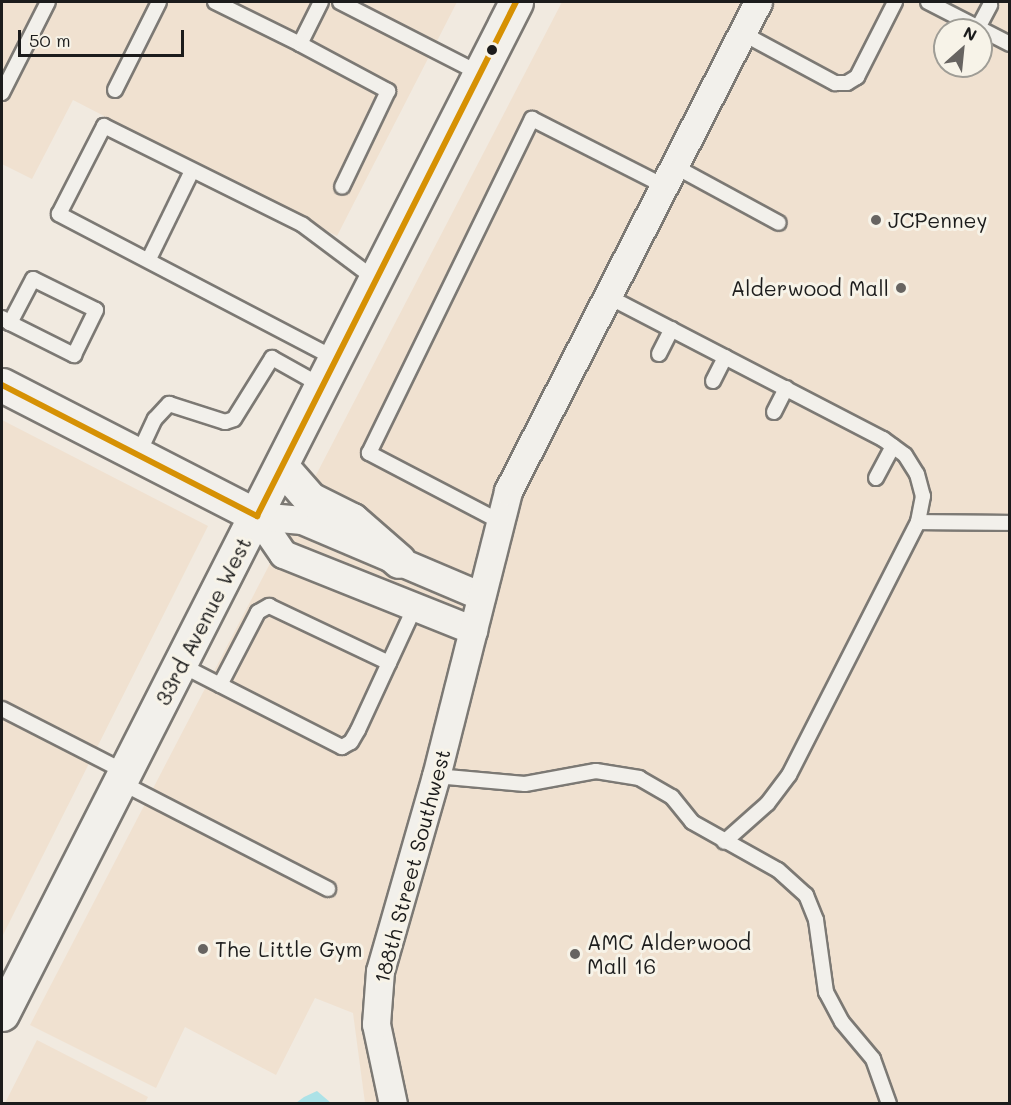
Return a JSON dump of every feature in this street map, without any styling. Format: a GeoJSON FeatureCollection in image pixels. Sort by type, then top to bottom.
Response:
{"type":"FeatureCollection","features":[{"type":"Feature","properties":{"kind":"street","name":"33rd Avenue West"},"geometry":{"type":"LineString","coordinates":[[2,1014],[377,280],[516,2]]}},
{"type":"Feature","properties":{"kind":"street","name":"188th Street Southwest"},"geometry":{"type":"LineString","coordinates":[[393,1104],[376,1024],[380,971],[436,776],[499,521],[520,466],[609,297],[758,2]]}},
{"type":"Feature","properties":{"kind":"street"},"geometry":{"type":"LineString","coordinates":[[2,386],[257,516],[302,520],[479,595]]}},
{"type":"Feature","properties":{"kind":"street"},"geometry":{"type":"LineString","coordinates":[[282,467],[310,499],[352,520],[399,561]]}},
{"type":"Feature","properties":{"kind":"street"},"geometry":{"type":"LineString","coordinates":[[257,516],[283,554],[414,609],[473,630]]}},
{"type":"Feature","properties":{"kind":"lane"},"geometry":{"type":"LineString","coordinates":[[2,93],[48,2]]}},
{"type":"Feature","properties":{"kind":"lane"},"geometry":{"type":"LineString","coordinates":[[115,90],[159,2]]}},
{"type":"Feature","properties":{"kind":"lane"},"geometry":{"type":"LineString","coordinates":[[215,2],[388,91],[342,187]]}},
{"type":"Feature","properties":{"kind":"lane"},"geometry":{"type":"LineString","coordinates":[[300,44],[321,2]]}},
{"type":"Feature","properties":{"kind":"lane"},"geometry":{"type":"LineString","coordinates":[[340,2],[479,73]]}},
{"type":"Feature","properties":{"kind":"lane"},"geometry":{"type":"LineString","coordinates":[[742,33],[835,82],[847,83],[857,77],[895,2]]}},
{"type":"Feature","properties":{"kind":"lane"},"geometry":{"type":"LineString","coordinates":[[928,2],[959,18]]}},
{"type":"Feature","properties":{"kind":"lane"},"geometry":{"type":"LineString","coordinates":[[983,18],[990,5]]}},
{"type":"Feature","properties":{"kind":"lane"},"geometry":{"type":"LineString","coordinates":[[993,36],[1010,44]]}},
{"type":"Feature","properties":{"kind":"lane"},"geometry":{"type":"LineString","coordinates":[[499,521],[369,453],[532,119],[779,223]]}},
{"type":"Feature","properties":{"kind":"lane"},"geometry":{"type":"LineString","coordinates":[[329,373],[150,260],[59,214],[104,126],[303,225],[377,280]]}},
{"type":"Feature","properties":{"kind":"lane"},"geometry":{"type":"LineString","coordinates":[[150,260],[192,171]]}},
{"type":"Feature","properties":{"kind":"lane"},"geometry":{"type":"LineString","coordinates":[[33,279],[96,310],[74,355],[6,321],[33,279]]}},
{"type":"Feature","properties":{"kind":"lane"},"geometry":{"type":"LineString","coordinates":[[609,297],[893,446],[918,474],[923,496],[918,522],[789,775],[767,804],[724,842]]}},
{"type":"Feature","properties":{"kind":"lane"},"geometry":{"type":"LineString","coordinates":[[659,354],[672,329]]}},
{"type":"Feature","properties":{"kind":"lane"},"geometry":{"type":"LineString","coordinates":[[713,381],[725,357]]}},
{"type":"Feature","properties":{"kind":"lane"},"geometry":{"type":"LineString","coordinates":[[138,455],[155,419],[169,404],[225,422],[234,419],[272,358],[329,373]]}},
{"type":"Feature","properties":{"kind":"lane"},"geometry":{"type":"LineString","coordinates":[[774,412],[786,388]]}},
{"type":"Feature","properties":{"kind":"lane"},"geometry":{"type":"LineString","coordinates":[[876,478],[893,446]]}},
{"type":"Feature","properties":{"kind":"lane"},"geometry":{"type":"LineString","coordinates":[[918,522],[1010,523]]}},
{"type":"Feature","properties":{"kind":"lane"},"geometry":{"type":"LineString","coordinates":[[220,685],[258,612],[269,606],[389,663]]}},
{"type":"Feature","properties":{"kind":"lane"},"geometry":{"type":"LineString","coordinates":[[181,664],[342,747],[351,742],[358,730],[414,609]]}},
{"type":"Feature","properties":{"kind":"lane"},"geometry":{"type":"LineString","coordinates":[[2,709],[328,889]]}},
{"type":"Feature","properties":{"kind":"lane"},"geometry":{"type":"LineString","coordinates":[[436,776],[525,784],[596,771],[639,778],[672,797],[692,822],[724,842],[778,870],[807,895],[816,920],[826,992],[842,1022],[873,1059],[889,1104]]}},
{"type":"Feature","properties":{"kind":"shaded area"},"geometry":{"type":"Polygon","coordinates":[[[2,2],[457,2],[337,236],[73,100],[32,179],[2,164],[2,2]]]}},
{"type":"Feature","properties":{"kind":"shaded area","name":"Alderwood Mall"},"geometry":{"type":"Polygon","coordinates":[[[562,2],[1009,2],[1009,1103],[365,1103],[353,1013],[315,998],[276,1075],[185,1027],[156,1088],[30,1025],[562,2]]]}},
{"type":"Feature","properties":{"kind":"shaded area"},"geometry":{"type":"Polygon","coordinates":[[[2,420],[208,526],[2,937],[2,420]]]}},
{"type":"Feature","properties":{"kind":"shaded area"},"geometry":{"type":"Polygon","coordinates":[[[37,1040],[148,1097],[145,1103],[5,1103],[37,1040]]]}},
{"type":"Feature","properties":{"kind":"water"},"geometry":{"type":"Polygon","coordinates":[[[317,1091],[331,1103],[296,1103],[304,1097],[317,1091]]]}},
{"type":"Feature","properties":{"kind":"transit line"},"geometry":{"type":"LineString","coordinates":[[257,516],[516,2]]}},
{"type":"Feature","properties":{"kind":"transit line"},"geometry":{"type":"LineString","coordinates":[[2,385],[257,516]]}},
{"type":"Feature","properties":{"kind":"place","name":"JCPenney"},"geometry":{"type":"Point","coordinates":[876,220]}},
{"type":"Feature","properties":{"kind":"place","name":"Alderwood Mall"},"geometry":{"type":"Point","coordinates":[901,288]}},
{"type":"Feature","properties":{"kind":"place","name":"The Little Gym"},"geometry":{"type":"Point","coordinates":[203,949]}},
{"type":"Feature","properties":{"kind":"place","name":"AMC Alderwood Mall 16"},"geometry":{"type":"Point","coordinates":[575,954]}}]}
